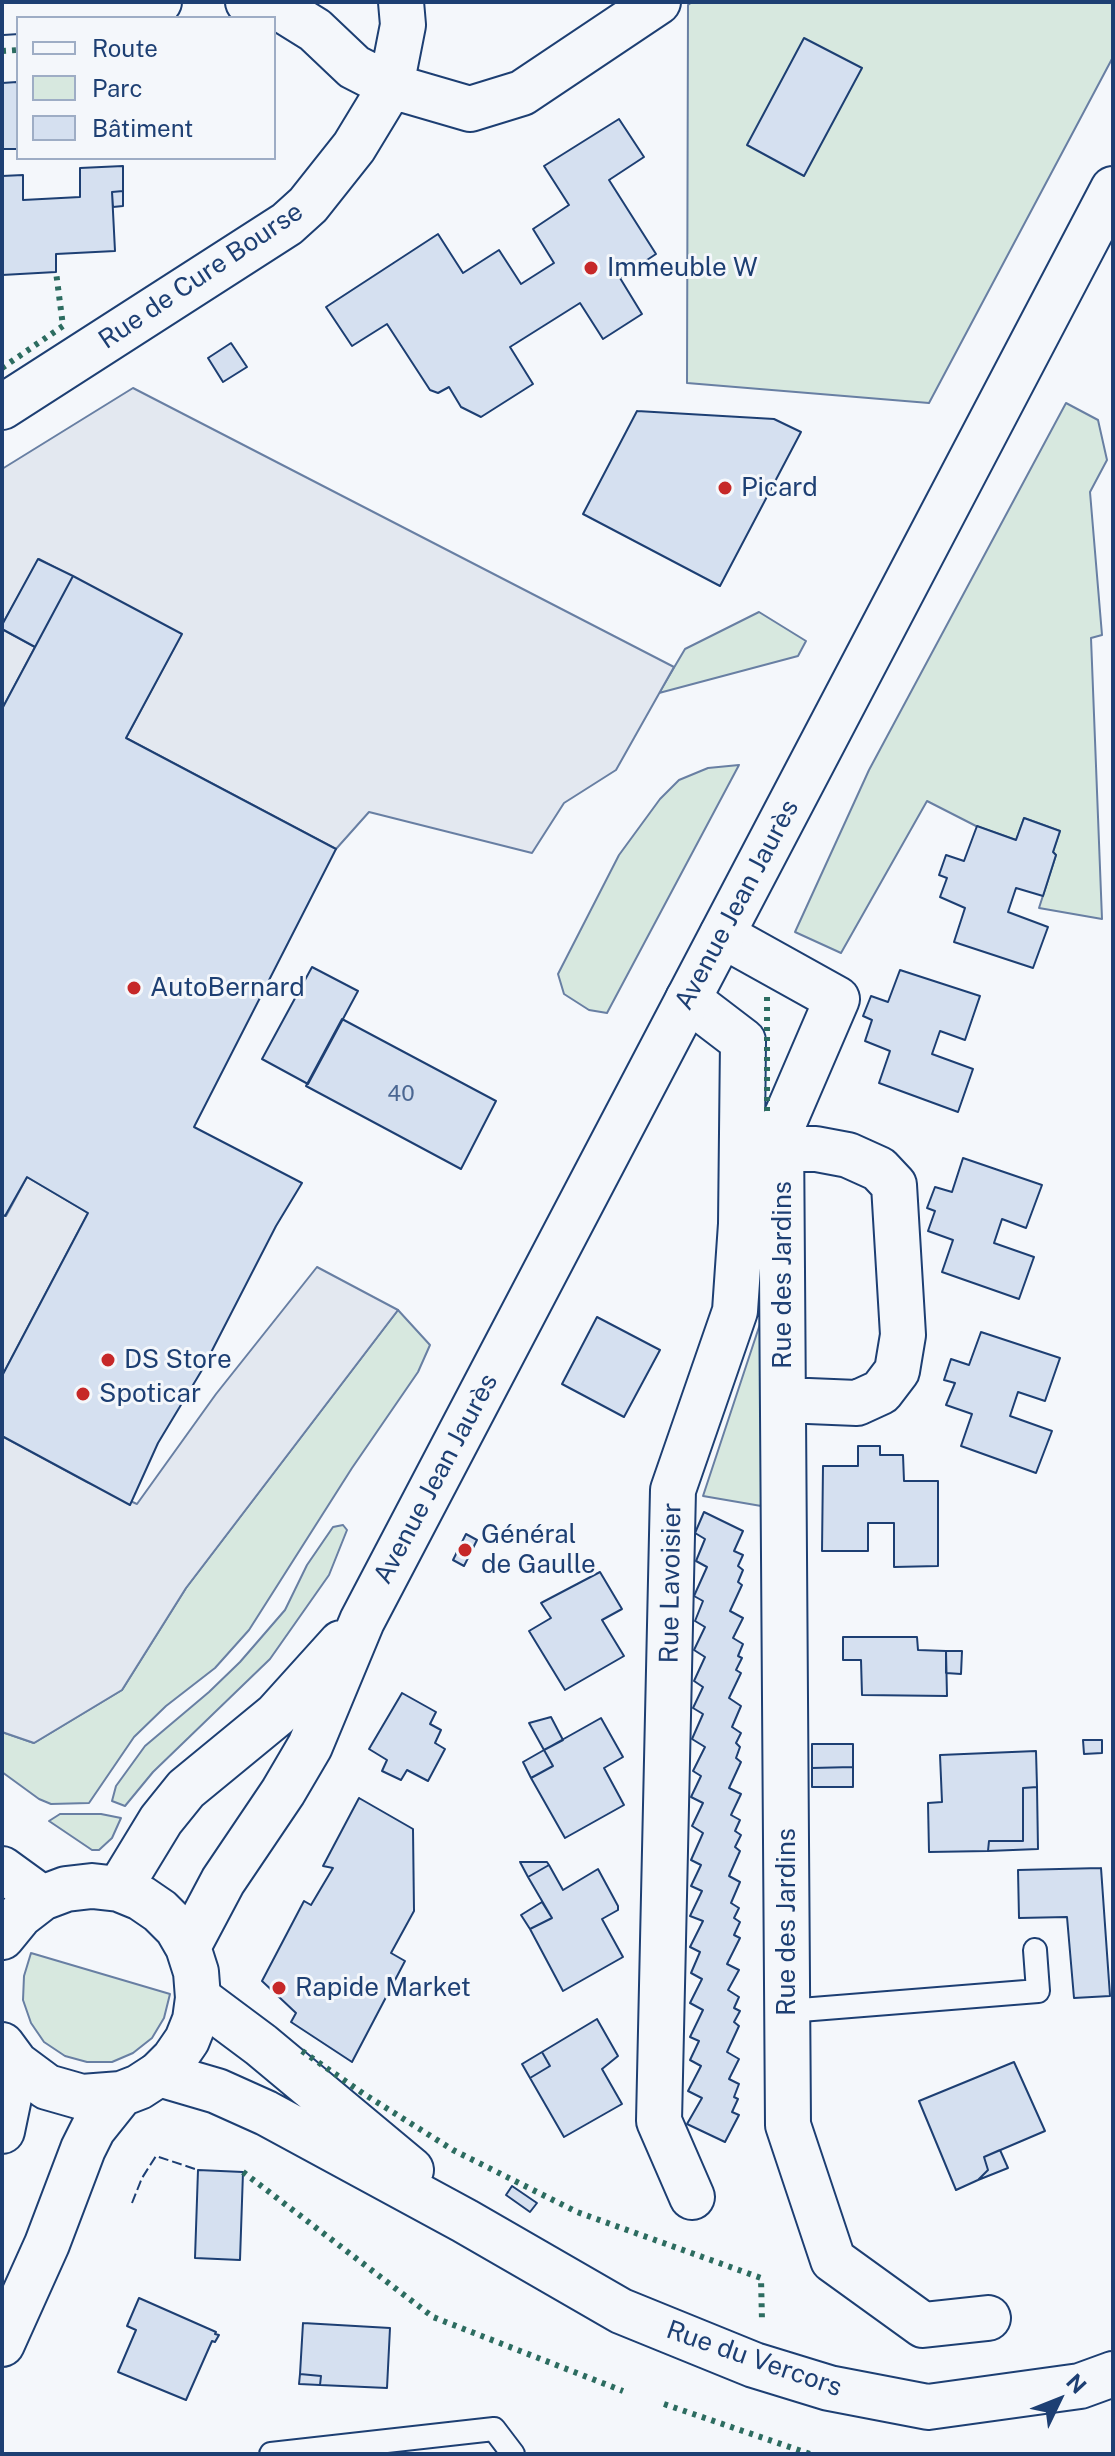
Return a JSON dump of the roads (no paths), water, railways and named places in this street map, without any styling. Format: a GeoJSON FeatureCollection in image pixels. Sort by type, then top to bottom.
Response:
{"type":"FeatureCollection","features":[{"type":"Feature","properties":{"kind":"street"},"geometry":{"type":"LineString","coordinates":[[2,12],[159,2]]}},
{"type":"Feature","properties":{"kind":"street"},"geometry":{"type":"LineString","coordinates":[[248,2],[278,7],[315,30],[354,67],[391,86],[470,109],[522,93],[658,2]]}},
{"type":"Feature","properties":{"kind":"street"},"geometry":{"type":"LineString","coordinates":[[391,86],[403,25],[401,2]]}},
{"type":"Feature","properties":{"kind":"street","name":"Rue de Cure Bourse"},"geometry":{"type":"LineString","coordinates":[[2,407],[287,224],[308,205],[354,147],[391,86]]}},
{"type":"Feature","properties":{"kind":"street","name":"Avenue Jean Jaurès"},"geometry":{"type":"LineString","coordinates":[[188,1947],[223,1881],[310,1746],[362,1621],[1113,189]]}},
{"type":"Feature","properties":{"kind":"street","name":"Rue des Jardins"},"geometry":{"type":"LineString","coordinates":[[722,935],[837,999],[781,1129],[788,2125],[833,2260],[923,2325],[988,2318]]}},
{"type":"Feature","properties":{"kind":"street","name":"Rue Lavoisier"},"geometry":{"type":"LineString","coordinates":[[688,999],[743,1041],[741,1224],[735,1311],[673,1490],[659,2121],[692,2197]]}},
{"type":"Feature","properties":{"kind":"street","name":"Rue des Jardins"},"geometry":{"type":"LineString","coordinates":[[782,1149],[816,1149],[848,1155],[879,1169],[894,1185],[903,1335],[897,1371],[881,1392],[857,1403],[784,1400]]}},
{"type":"Feature","properties":{"kind":"street","name":"Avenue Jean Jaurès"},"geometry":{"type":"LineString","coordinates":[[119,1889],[161,1820],[186,1789],[276,1715],[362,1621]]}},
{"type":"Feature","properties":{"kind":"street"},"geometry":{"type":"LineString","coordinates":[[2,1869],[42,1898]]}},
{"type":"Feature","properties":{"kind":"street"},"geometry":{"type":"LineString","coordinates":[[2,1937],[20,1915],[42,1898],[66,1889],[92,1886],[119,1889],[141,1898],[177,1928],[188,1947],[196,1972],[198,1998],[195,2020],[187,2040],[159,2074],[121,2094],[82,2097],[64,2094],[30,2077],[9,2055]]}},
{"type":"Feature","properties":{"kind":"street","name":"Rue du Vercors"},"geometry":{"type":"LineString","coordinates":[[198,1998],[261,2045],[465,2221]]}},
{"type":"Feature","properties":{"kind":"street"},"geometry":{"type":"LineString","coordinates":[[2,2131],[9,2055]]}},
{"type":"Feature","properties":{"kind":"street","name":"Rue du Vercors"},"geometry":{"type":"LineString","coordinates":[[159,2074],[217,2091],[266,2113],[465,2221],[621,2311],[754,2365],[829,2388],[928,2407],[1080,2386],[1113,2374]]}},
{"type":"Feature","properties":{"kind":"street"},"geometry":{"type":"LineString","coordinates":[[2,2344],[47,2244],[83,2149],[93,2129],[121,2094]]}},
{"type":"Feature","properties":{"kind":"lane"},"geometry":{"type":"LineString","coordinates":[[788,2011],[1038,1991],[1035,1950]]}},
{"type":"Feature","properties":{"kind":"lane"},"geometry":{"type":"LineString","coordinates":[[271,2454],[494,2429],[513,2454]]}},
{"type":"Feature","properties":{"kind":"place","name":"Immeuble W"},"geometry":{"type":"Point","coordinates":[591,268]}},
{"type":"Feature","properties":{"kind":"place","name":"Picard"},"geometry":{"type":"Point","coordinates":[725,488]}},
{"type":"Feature","properties":{"kind":"place","name":"AutoBernard"},"geometry":{"type":"Point","coordinates":[134,988]}},
{"type":"Feature","properties":{"kind":"place","name":"DS Store"},"geometry":{"type":"Point","coordinates":[108,1360]}},
{"type":"Feature","properties":{"kind":"place","name":"Spoticar"},"geometry":{"type":"Point","coordinates":[83,1394]}},
{"type":"Feature","properties":{"kind":"place","name":"Général de Gaulle"},"geometry":{"type":"Point","coordinates":[465,1550]}},
{"type":"Feature","properties":{"kind":"place","name":"Rapide Market"},"geometry":{"type":"Point","coordinates":[279,1988]}}]}
